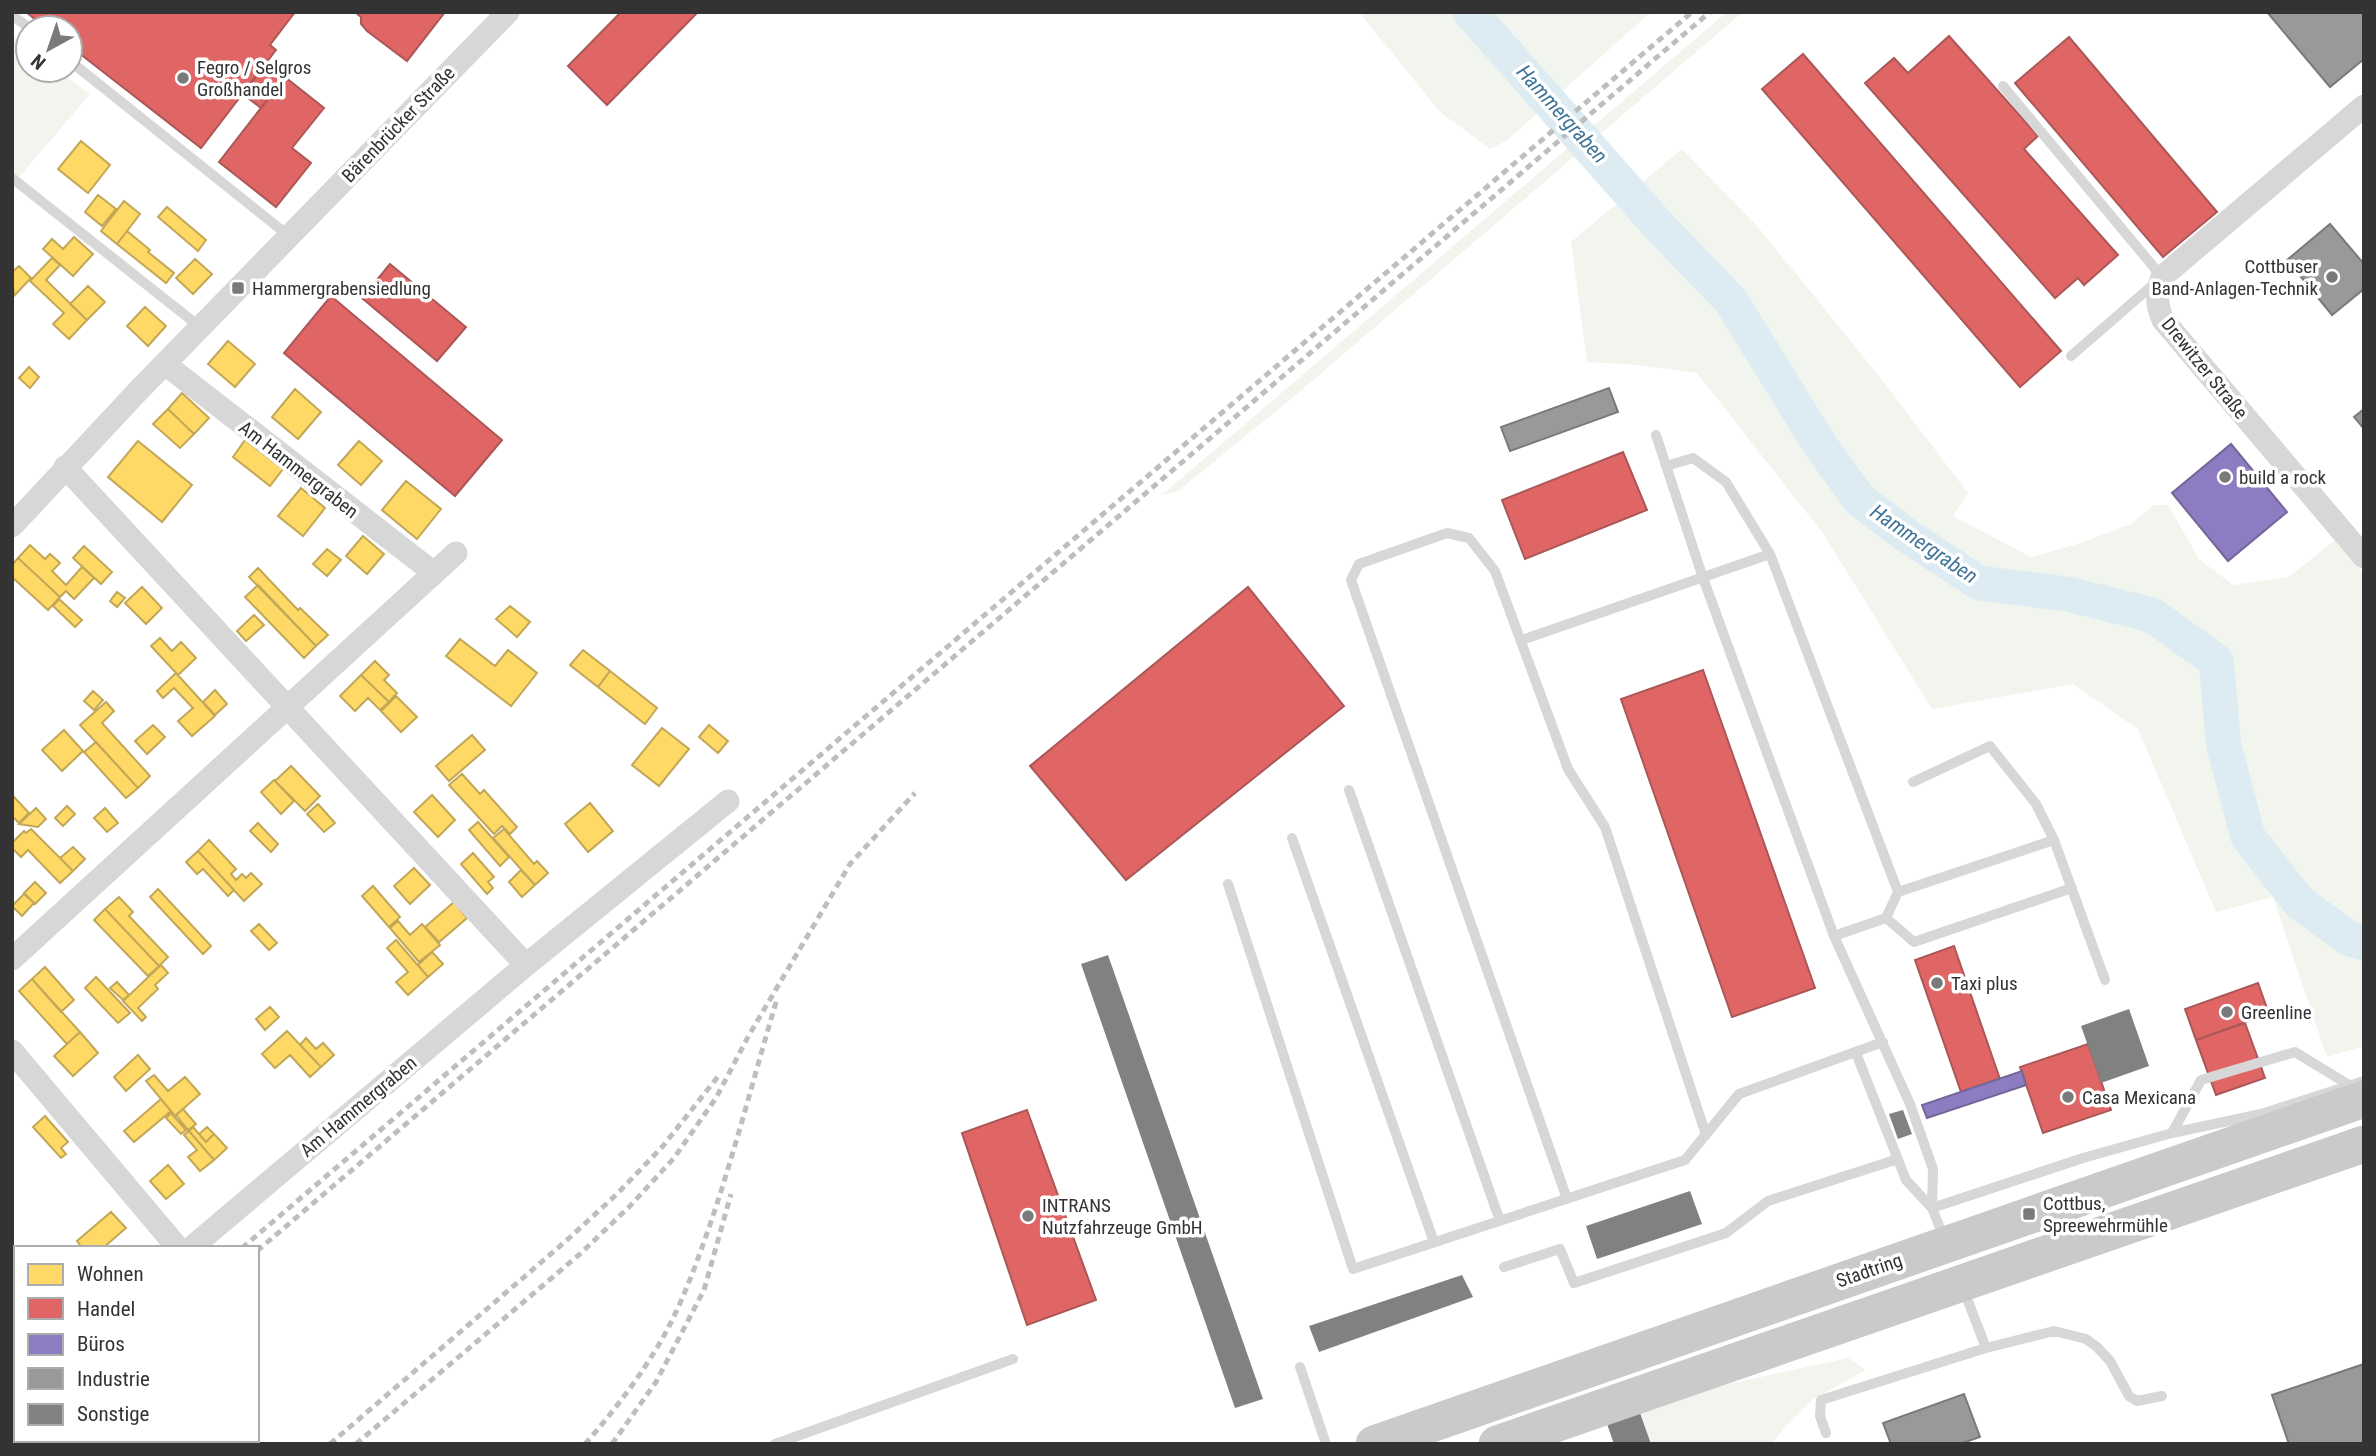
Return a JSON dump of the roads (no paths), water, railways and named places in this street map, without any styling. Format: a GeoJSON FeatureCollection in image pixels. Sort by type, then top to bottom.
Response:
{"type":"FeatureCollection","features":[{"type":"Feature","properties":{"kind":"main road","name":"Stadtring"},"geometry":{"type":"LineString","coordinates":[[1374,1444],[1947,1243],[2356,1092]]}},
{"type":"Feature","properties":{"kind":"main road"},"geometry":{"type":"LineString","coordinates":[[1497,1444],[1961,1282],[2360,1149]]}},
{"type":"Feature","properties":{"kind":"street","name":"Bärenbrücker Straße"},"geometry":{"type":"LineString","coordinates":[[289,236],[508,12]]}},
{"type":"Feature","properties":{"kind":"street"},"geometry":{"type":"LineString","coordinates":[[2162,277],[2364,106]]}},
{"type":"Feature","properties":{"kind":"street"},"geometry":{"type":"LineString","coordinates":[[12,526],[65,467],[289,236]]}},
{"type":"Feature","properties":{"kind":"street","name":"Drewitzer Straße"},"geometry":{"type":"LineString","coordinates":[[2162,277],[2157,292],[2158,307],[2163,320],[2364,557]]}},
{"type":"Feature","properties":{"kind":"street","name":"Am Hammergraben"},"geometry":{"type":"LineString","coordinates":[[165,364],[434,573]]}},
{"type":"Feature","properties":{"kind":"street"},"geometry":{"type":"LineString","coordinates":[[65,467],[526,965]]}},
{"type":"Feature","properties":{"kind":"street"},"geometry":{"type":"LineString","coordinates":[[12,960],[456,553]]}},
{"type":"Feature","properties":{"kind":"street","name":"Am Hammergraben"},"geometry":{"type":"LineString","coordinates":[[193,1246],[526,965],[728,801]]}},
{"type":"Feature","properties":{"kind":"street"},"geometry":{"type":"LineString","coordinates":[[12,1051],[176,1246]]}},
{"type":"Feature","properties":{"kind":"street"},"geometry":{"type":"LineString","coordinates":[[1947,1243],[1961,1282]]}},
{"type":"Feature","properties":{"kind":"lane"},"geometry":{"type":"LineString","coordinates":[[84,72],[289,236]]}},
{"type":"Feature","properties":{"kind":"lane"},"geometry":{"type":"LineString","coordinates":[[2003,86],[2162,277],[2071,356]]}},
{"type":"Feature","properties":{"kind":"lane"},"geometry":{"type":"LineString","coordinates":[[12,178],[200,327]]}},
{"type":"Feature","properties":{"kind":"lane"},"geometry":{"type":"LineString","coordinates":[[1656,435],[1703,578],[1834,936],[1910,1104],[1933,1169],[1932,1208]]}},
{"type":"Feature","properties":{"kind":"lane"},"geometry":{"type":"LineString","coordinates":[[1666,466],[1693,458],[1726,482],[1770,554],[1898,892],[1886,918],[1834,936]]}},
{"type":"Feature","properties":{"kind":"lane"},"geometry":{"type":"LineString","coordinates":[[1567,1199],[1352,580],[1359,564],[1447,533],[1469,538],[1495,570],[1568,769],[1605,827],[1706,1135]]}},
{"type":"Feature","properties":{"kind":"lane"},"geometry":{"type":"LineString","coordinates":[[1522,640],[1770,554]]}},
{"type":"Feature","properties":{"kind":"lane"},"geometry":{"type":"LineString","coordinates":[[1913,782],[1990,746],[2036,804],[2054,840],[2105,980]]}},
{"type":"Feature","properties":{"kind":"lane"},"geometry":{"type":"LineString","coordinates":[[1349,790],[1500,1221]]}},
{"type":"Feature","properties":{"kind":"lane"},"geometry":{"type":"LineString","coordinates":[[1292,838],[1434,1242]]}},
{"type":"Feature","properties":{"kind":"lane"},"geometry":{"type":"LineString","coordinates":[[1898,892],[2054,840]]}},
{"type":"Feature","properties":{"kind":"lane"},"geometry":{"type":"LineString","coordinates":[[1228,884],[1353,1269],[1685,1160],[1739,1094],[1883,1042]]}},
{"type":"Feature","properties":{"kind":"lane"},"geometry":{"type":"LineString","coordinates":[[1886,918],[1914,942],[2072,888]]}},
{"type":"Feature","properties":{"kind":"lane"},"geometry":{"type":"LineString","coordinates":[[2172,1133],[2201,1080],[2295,1052],[2356,1092]]}},
{"type":"Feature","properties":{"kind":"lane"},"geometry":{"type":"LineString","coordinates":[[1856,1053],[1906,1180],[1932,1208],[1947,1243]]}},
{"type":"Feature","properties":{"kind":"lane"},"geometry":{"type":"LineString","coordinates":[[1932,1208],[2083,1158],[2172,1133],[2356,1092],[2364,1081]]}},
{"type":"Feature","properties":{"kind":"lane"},"geometry":{"type":"LineString","coordinates":[[1504,1267],[1560,1250],[1574,1283],[1726,1233],[1768,1201],[1898,1159]]}},
{"type":"Feature","properties":{"kind":"lane"},"geometry":{"type":"LineString","coordinates":[[1961,1282],[1986,1348]]}},
{"type":"Feature","properties":{"kind":"lane"},"geometry":{"type":"LineString","coordinates":[[1826,1433],[1819,1416],[1821,1400],[1986,1348],[2054,1331],[2086,1339],[2097,1347],[2110,1362],[2129,1396],[2137,1401],[2162,1396]]}},
{"type":"Feature","properties":{"kind":"lane"},"geometry":{"type":"LineString","coordinates":[[775,1444],[1013,1359]]}},
{"type":"Feature","properties":{"kind":"lane"},"geometry":{"type":"LineString","coordinates":[[1300,1367],[1326,1444]]}},
{"type":"Feature","properties":{"kind":"waterway","name":"Hammergraben"},"geometry":{"type":"LineString","coordinates":[[1470,12],[1658,225],[1731,301],[1820,445],[1860,500],[1906,535],[1979,583],[2067,594],[2152,615],[2216,661],[2224,746],[2248,837],[2300,903],[2350,939],[2364,943]]}},
{"type":"Feature","properties":{"kind":"railway"},"geometry":{"type":"LineString","coordinates":[[244,1246],[1692,12]]}},
{"type":"Feature","properties":{"kind":"railway"},"geometry":{"type":"LineString","coordinates":[[259,1249],[1710,12]]}},
{"type":"Feature","properties":{"kind":"railway"},"geometry":{"type":"LineString","coordinates":[[356,1444],[580,1254],[630,1206],[674,1158],[716,1098],[749,1035],[850,864],[915,793]]}},
{"type":"Feature","properties":{"kind":"railway"},"geometry":{"type":"LineString","coordinates":[[585,1444],[648,1362],[682,1298],[725,1179],[777,999]]}},
{"type":"Feature","properties":{"kind":"railway"},"geometry":{"type":"LineString","coordinates":[[330,1444],[617,1194],[663,1146],[720,1074]]}},
{"type":"Feature","properties":{"kind":"railway"},"geometry":{"type":"LineString","coordinates":[[612,1444],[656,1382],[704,1290],[731,1194]]}},
{"type":"Feature","properties":{"kind":"place","name":"Fegro / Selgros Großhandel"},"geometry":{"type":"Point","coordinates":[183,78]}},
{"type":"Feature","properties":{"kind":"place","name":"Cottbuser Band-Anlagen-Technik"},"geometry":{"type":"Point","coordinates":[2332,277]}},
{"type":"Feature","properties":{"kind":"place","name":"Hammergrabensiedlung"},"geometry":{"type":"Point","coordinates":[238,288]}},
{"type":"Feature","properties":{"kind":"place","name":"build a rock"},"geometry":{"type":"Point","coordinates":[2225,477]}},
{"type":"Feature","properties":{"kind":"place","name":"Taxi plus"},"geometry":{"type":"Point","coordinates":[1937,983]}},
{"type":"Feature","properties":{"kind":"place","name":"Greenline"},"geometry":{"type":"Point","coordinates":[2227,1012]}},
{"type":"Feature","properties":{"kind":"place","name":"Casa Mexicana"},"geometry":{"type":"Point","coordinates":[2068,1097]}},
{"type":"Feature","properties":{"kind":"place","name":"Cottbus, Spreewehrmühle"},"geometry":{"type":"Point","coordinates":[2029,1214]}},
{"type":"Feature","properties":{"kind":"place","name":"INTRANS Nutzfahrzeuge GmbH"},"geometry":{"type":"Point","coordinates":[1028,1216]}}]}
